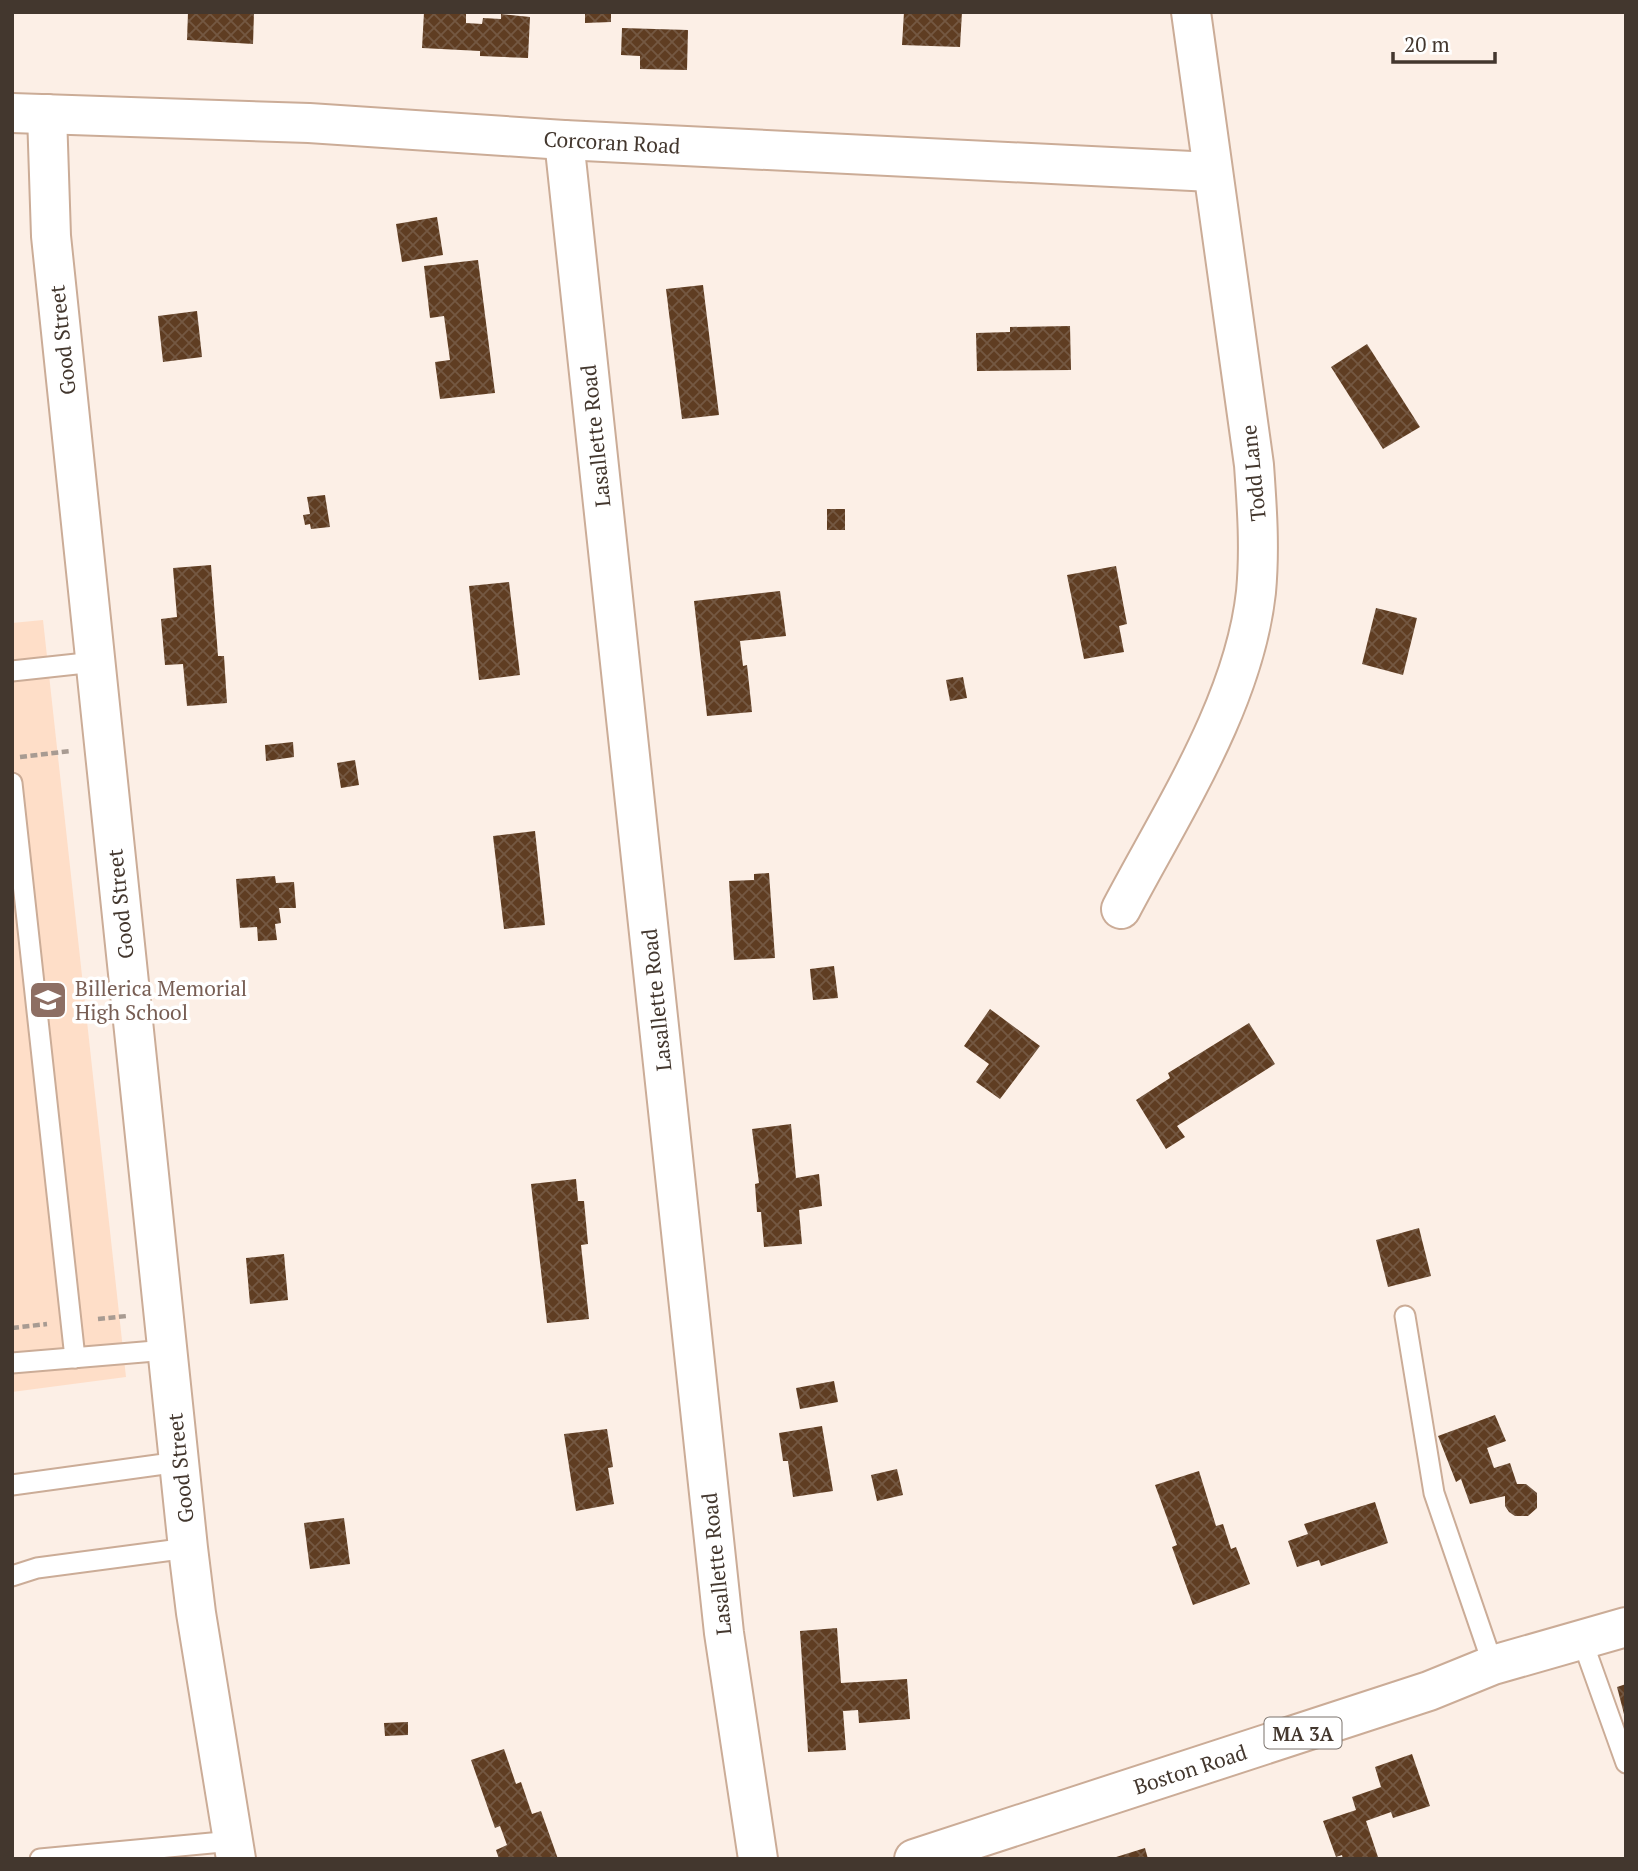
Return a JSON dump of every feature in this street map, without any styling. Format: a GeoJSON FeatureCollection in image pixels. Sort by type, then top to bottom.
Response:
{"type":"FeatureCollection","features":[{"type":"Feature","properties":{"kind":"street","name":"Todd Lane"},"geometry":{"type":"LineString","coordinates":[[1121,909],[1221,717],[1240,663],[1255,595],[1258,526],[1254,465],[1191,12]]}},
{"type":"Feature","properties":{"kind":"street","name":"Corcoran Road"},"geometry":{"type":"LineString","coordinates":[[29,114],[309,123],[564,140],[1212,173]]}},
{"type":"Feature","properties":{"kind":"street","name":"Good Street"},"geometry":{"type":"LineString","coordinates":[[29,114],[51,236],[188,1548],[234,1850]]}},
{"type":"Feature","properties":{"kind":"street","name":"Lasallette Road"},"geometry":{"type":"LineString","coordinates":[[564,140],[724,1633],[758,1859]]}},
{"type":"Feature","properties":{"kind":"street","name":"Boston Road"},"geometry":{"type":"LineString","coordinates":[[914,1859],[983,1848],[1429,1691],[1493,1665],[1626,1627]]}},
{"type":"Feature","properties":{"kind":"lane"},"geometry":{"type":"LineString","coordinates":[[12,671],[95,662]]}},
{"type":"Feature","properties":{"kind":"lane"},"geometry":{"type":"LineString","coordinates":[[12,783],[75,1358]]}},
{"type":"Feature","properties":{"kind":"lane"},"geometry":{"type":"LineString","coordinates":[[1405,1316],[1434,1493],[1493,1665]]}},
{"type":"Feature","properties":{"kind":"lane"},"geometry":{"type":"LineString","coordinates":[[12,1363],[167,1350]]}},
{"type":"Feature","properties":{"kind":"lane"},"geometry":{"type":"LineString","coordinates":[[12,1485],[179,1462]]}},
{"type":"Feature","properties":{"kind":"lane"},"geometry":{"type":"LineString","coordinates":[[12,1576],[37,1568],[188,1548]]}},
{"type":"Feature","properties":{"kind":"lane"},"geometry":{"type":"LineString","coordinates":[[1583,1640],[1626,1763]]}},
{"type":"Feature","properties":{"kind":"lane"},"geometry":{"type":"LineString","coordinates":[[40,1859],[234,1850]]}},
{"type":"Feature","properties":{"kind":"path"},"geometry":{"type":"LineString","coordinates":[[12,758],[104,748]]}},
{"type":"Feature","properties":{"kind":"shaded area","name":"Billerica Memorial High School"},"geometry":{"type":"Polygon","coordinates":[[[43,620],[126,1377],[12,1392],[12,623],[43,620]]]}},
{"type":"Feature","properties":{"kind":"building"},"geometry":{"type":"Polygon","coordinates":[[[188,12],[254,12],[253,44],[187,40],[188,12]]]}},
{"type":"Feature","properties":{"kind":"building"},"geometry":{"type":"Polygon","coordinates":[[[424,12],[466,13],[466,23],[482,24],[483,18],[501,19],[501,14],[530,17],[528,58],[480,56],[480,51],[422,48],[424,12]]]}},
{"type":"Feature","properties":{"kind":"building"},"geometry":{"type":"Polygon","coordinates":[[[585,12],[611,12],[611,22],[585,23],[585,12]]]}},
{"type":"Feature","properties":{"kind":"building"},"geometry":{"type":"Polygon","coordinates":[[[904,12],[962,12],[960,47],[902,45],[904,12]]]}},
{"type":"Feature","properties":{"kind":"building"},"geometry":{"type":"Polygon","coordinates":[[[622,28],[688,30],[687,70],[640,69],[640,56],[621,55],[622,28]]]}},
{"type":"Feature","properties":{"kind":"building"},"geometry":{"type":"Polygon","coordinates":[[[437,217],[443,255],[402,262],[396,224],[437,217]]]}},
{"type":"Feature","properties":{"kind":"building"},"geometry":{"type":"Polygon","coordinates":[[[478,260],[495,393],[440,399],[435,362],[450,360],[444,316],[430,318],[424,266],[478,260]]]}},
{"type":"Feature","properties":{"kind":"building"},"geometry":{"type":"Polygon","coordinates":[[[703,285],[719,415],[682,419],[666,289],[703,285]]]}},
{"type":"Feature","properties":{"kind":"building"},"geometry":{"type":"Polygon","coordinates":[[[197,311],[202,357],[163,362],[158,316],[197,311]]]}},
{"type":"Feature","properties":{"kind":"building"},"geometry":{"type":"Polygon","coordinates":[[[1070,326],[1071,370],[977,371],[976,333],[1010,332],[1010,327],[1070,326]]]}},
{"type":"Feature","properties":{"kind":"building"},"geometry":{"type":"Polygon","coordinates":[[[1367,344],[1420,427],[1383,449],[1331,367],[1367,344]]]}},
{"type":"Feature","properties":{"kind":"building"},"geometry":{"type":"Polygon","coordinates":[[[325,495],[330,527],[311,529],[310,524],[305,525],[303,515],[310,514],[307,497],[325,495]]]}},
{"type":"Feature","properties":{"kind":"building"},"geometry":{"type":"Polygon","coordinates":[[[827,509],[845,509],[845,530],[827,530],[827,509]]]}},
{"type":"Feature","properties":{"kind":"building"},"geometry":{"type":"Polygon","coordinates":[[[211,565],[218,656],[224,656],[227,703],[187,706],[183,664],[165,665],[161,619],[177,617],[173,568],[211,565]]]}},
{"type":"Feature","properties":{"kind":"building"},"geometry":{"type":"Polygon","coordinates":[[[1116,566],[1127,624],[1119,626],[1124,652],[1084,659],[1067,575],[1116,566]]]}},
{"type":"Feature","properties":{"kind":"building"},"geometry":{"type":"Polygon","coordinates":[[[509,582],[520,675],[479,680],[469,586],[509,582]]]}},
{"type":"Feature","properties":{"kind":"building"},"geometry":{"type":"Polygon","coordinates":[[[780,591],[786,636],[740,641],[743,666],[747,665],[752,712],[707,716],[694,601],[780,591]]]}},
{"type":"Feature","properties":{"kind":"building"},"geometry":{"type":"Polygon","coordinates":[[[1376,608],[1417,618],[1403,675],[1362,664],[1376,608]]]}},
{"type":"Feature","properties":{"kind":"building"},"geometry":{"type":"Polygon","coordinates":[[[963,677],[967,698],[950,701],[946,680],[963,677]]]}},
{"type":"Feature","properties":{"kind":"building"},"geometry":{"type":"Polygon","coordinates":[[[293,742],[294,757],[266,761],[265,745],[293,742]]]}},
{"type":"Feature","properties":{"kind":"building"},"geometry":{"type":"Polygon","coordinates":[[[355,760],[359,785],[341,788],[337,763],[355,760]]]}},
{"type":"Feature","properties":{"kind":"building"},"geometry":{"type":"Polygon","coordinates":[[[535,831],[545,925],[504,929],[493,836],[535,831]]]}},
{"type":"Feature","properties":{"kind":"building"},"geometry":{"type":"Polygon","coordinates":[[[769,873],[775,958],[734,960],[729,881],[754,880],[754,874],[769,873]]]}},
{"type":"Feature","properties":{"kind":"building"},"geometry":{"type":"Polygon","coordinates":[[[275,876],[276,883],[294,882],[296,908],[279,908],[281,923],[275,924],[277,940],[258,941],[257,927],[240,928],[236,879],[275,876]]]}},
{"type":"Feature","properties":{"kind":"building"},"geometry":{"type":"Polygon","coordinates":[[[834,966],[838,998],[813,1000],[810,969],[834,966]]]}},
{"type":"Feature","properties":{"kind":"building"},"geometry":{"type":"Polygon","coordinates":[[[990,1009],[1040,1046],[1000,1099],[976,1082],[989,1064],[964,1046],[990,1009]]]}},
{"type":"Feature","properties":{"kind":"building"},"geometry":{"type":"Polygon","coordinates":[[[1249,1023],[1275,1064],[1177,1126],[1185,1137],[1166,1149],[1136,1100],[1170,1078],[1168,1073],[1249,1023]]]}},
{"type":"Feature","properties":{"kind":"building"},"geometry":{"type":"Polygon","coordinates":[[[791,1124],[796,1178],[819,1174],[822,1206],[799,1210],[802,1244],[764,1247],[761,1212],[757,1212],[755,1184],[759,1183],[752,1129],[791,1124]]]}},
{"type":"Feature","properties":{"kind":"building"},"geometry":{"type":"Polygon","coordinates":[[[576,1179],[578,1201],[584,1201],[588,1244],[581,1245],[589,1319],[547,1323],[531,1184],[576,1179]]]}},
{"type":"Feature","properties":{"kind":"building"},"geometry":{"type":"Polygon","coordinates":[[[1419,1228],[1431,1276],[1388,1287],[1376,1240],[1419,1228]]]}},
{"type":"Feature","properties":{"kind":"building"},"geometry":{"type":"Polygon","coordinates":[[[284,1254],[288,1300],[250,1304],[246,1258],[284,1254]]]}},
{"type":"Feature","properties":{"kind":"building"},"geometry":{"type":"Polygon","coordinates":[[[834,1381],[838,1402],[800,1409],[796,1388],[834,1381]]]}},
{"type":"Feature","properties":{"kind":"building"},"geometry":{"type":"Polygon","coordinates":[[[1495,1415],[1506,1441],[1487,1448],[1494,1468],[1510,1463],[1517,1484],[1526,1484],[1537,1493],[1537,1508],[1528,1516],[1515,1516],[1509,1512],[1505,1506],[1505,1496],[1470,1504],[1461,1479],[1456,1482],[1438,1436],[1495,1415]]]}},
{"type":"Feature","properties":{"kind":"building"},"geometry":{"type":"Polygon","coordinates":[[[822,1426],[833,1491],[793,1497],[788,1461],[783,1461],[779,1433],[822,1426]]]}},
{"type":"Feature","properties":{"kind":"building"},"geometry":{"type":"Polygon","coordinates":[[[607,1429],[613,1467],[608,1468],[614,1504],[576,1511],[564,1434],[607,1429]]]}},
{"type":"Feature","properties":{"kind":"building"},"geometry":{"type":"Polygon","coordinates":[[[897,1469],[903,1495],[877,1501],[871,1475],[897,1469]]]}},
{"type":"Feature","properties":{"kind":"building"},"geometry":{"type":"Polygon","coordinates":[[[1199,1471],[1216,1526],[1223,1524],[1231,1549],[1236,1547],[1250,1584],[1193,1605],[1172,1547],[1177,1545],[1155,1485],[1199,1471]]]}},
{"type":"Feature","properties":{"kind":"building"},"geometry":{"type":"Polygon","coordinates":[[[1375,1502],[1388,1543],[1321,1566],[1319,1560],[1297,1567],[1288,1541],[1308,1534],[1304,1524],[1375,1502]]]}},
{"type":"Feature","properties":{"kind":"building"},"geometry":{"type":"Polygon","coordinates":[[[344,1518],[350,1564],[310,1569],[304,1523],[344,1518]]]}},
{"type":"Feature","properties":{"kind":"building"},"geometry":{"type":"Polygon","coordinates":[[[837,1628],[841,1683],[907,1679],[910,1719],[859,1723],[858,1710],[843,1711],[846,1750],[808,1752],[800,1631],[837,1628]]]}},
{"type":"Feature","properties":{"kind":"building"},"geometry":{"type":"Polygon","coordinates":[[[1626,1684],[1626,1718],[1625,1718],[1617,1687],[1626,1684]]]}},
{"type":"Feature","properties":{"kind":"building"},"geometry":{"type":"Polygon","coordinates":[[[408,1722],[408,1735],[385,1736],[384,1723],[408,1722]]]}},
{"type":"Feature","properties":{"kind":"building"},"geometry":{"type":"Polygon","coordinates":[[[504,1749],[516,1784],[521,1782],[532,1814],[541,1811],[558,1859],[499,1859],[496,1850],[507,1845],[500,1826],[495,1828],[471,1760],[504,1749]]]}},
{"type":"Feature","properties":{"kind":"building"},"geometry":{"type":"Polygon","coordinates":[[[1412,1754],[1430,1806],[1393,1818],[1391,1812],[1366,1821],[1378,1857],[1336,1857],[1323,1821],[1356,1810],[1352,1797],[1381,1787],[1375,1767],[1412,1754]]]}},
{"type":"Feature","properties":{"kind":"building"},"geometry":{"type":"Polygon","coordinates":[[[1145,1848],[1148,1859],[1113,1859],[1113,1858],[1145,1848]]]}},
{"type":"Feature","properties":{"kind":"place","name":"Billerica Memorial High School"},"geometry":{"type":"Point","coordinates":[48,1000]}}]}
